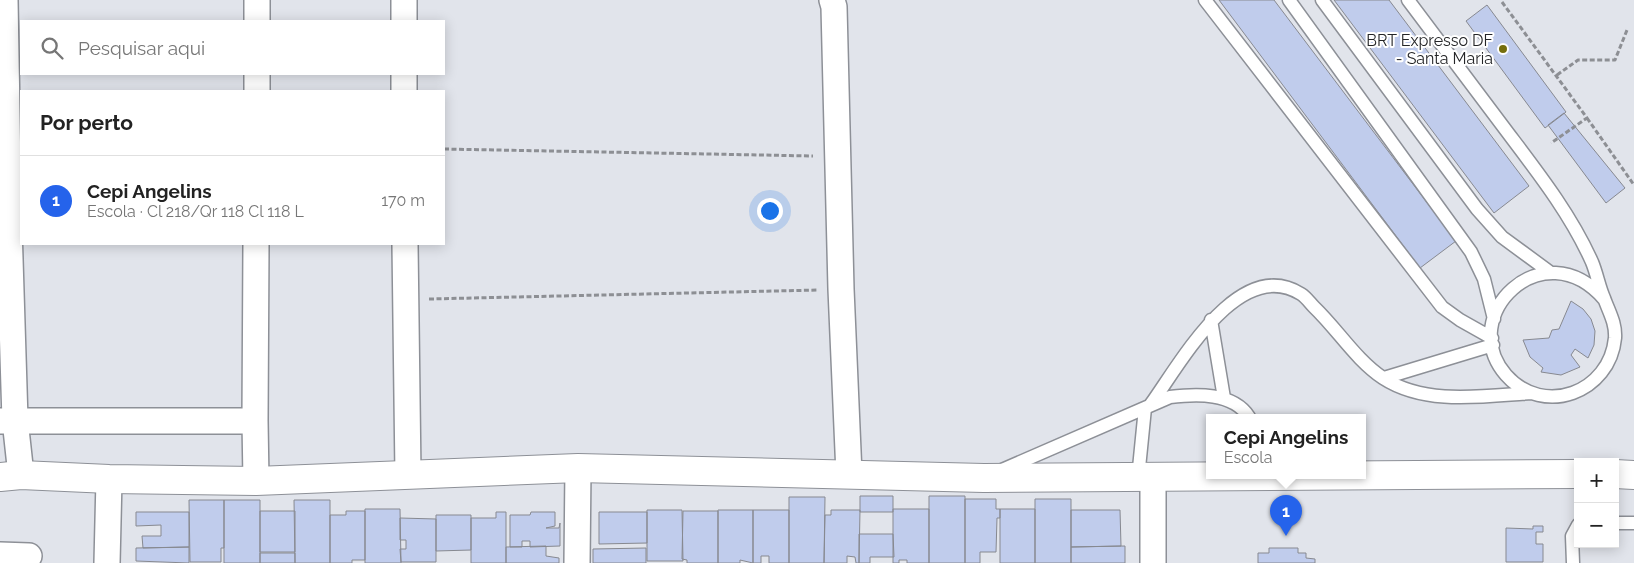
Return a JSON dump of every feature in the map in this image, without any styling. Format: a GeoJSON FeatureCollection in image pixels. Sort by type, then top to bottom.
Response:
{"type":"FeatureCollection","features":[{"type":"Feature","properties":{"kind":"street"},"geometry":{"type":"LineString","coordinates":[[6,0],[10,228],[7,421],[10,476],[109,480],[256,481],[578,468],[984,478],[1206,476]]}},
{"type":"Feature","properties":{"kind":"street"},"geometry":{"type":"LineString","coordinates":[[257,0],[257,20]]}},
{"type":"Feature","properties":{"kind":"street"},"geometry":{"type":"LineString","coordinates":[[404,0],[404,20]]}},
{"type":"Feature","properties":{"kind":"street"},"geometry":{"type":"LineString","coordinates":[[832,0],[834,8],[841,289],[849,474]]}},
{"type":"Feature","properties":{"kind":"street"},"geometry":{"type":"LineString","coordinates":[[257,75],[257,90]]}},
{"type":"Feature","properties":{"kind":"street"},"geometry":{"type":"LineString","coordinates":[[404,75],[404,90]]}},
{"type":"Feature","properties":{"kind":"street"},"geometry":{"type":"LineString","coordinates":[[256,245],[256,481]]}},
{"type":"Feature","properties":{"kind":"street"},"geometry":{"type":"LineString","coordinates":[[405,245],[404,299],[408,474]]}},
{"type":"Feature","properties":{"kind":"street"},"geometry":{"type":"LineString","coordinates":[[7,421],[256,422]]}},
{"type":"Feature","properties":{"kind":"street"},"geometry":{"type":"LineString","coordinates":[[577,563],[578,468]]}},
{"type":"Feature","properties":{"kind":"street"},"geometry":{"type":"LineString","coordinates":[[1366,475],[1574,474]]}},
{"type":"Feature","properties":{"kind":"street"},"geometry":{"type":"LineString","coordinates":[[1146,478],[1153,563]]}},
{"type":"Feature","properties":{"kind":"street"},"geometry":{"type":"LineString","coordinates":[[107,563],[109,480]]}},
{"type":"Feature","properties":{"kind":"street"},"geometry":{"type":"LineString","coordinates":[[0,556],[29,556]]}},
{"type":"Feature","properties":{"kind":"lane"},"geometry":{"type":"LineString","coordinates":[[1205,0],[1442,307],[1492,342]]}},
{"type":"Feature","properties":{"kind":"lane"},"geometry":{"type":"LineString","coordinates":[[1289,0],[1471,252],[1484,279],[1494,319]]}},
{"type":"Feature","properties":{"kind":"lane"},"geometry":{"type":"LineString","coordinates":[[1322,0],[1477,209],[1502,236],[1551,272]]}},
{"type":"Feature","properties":{"kind":"lane"},"geometry":{"type":"LineString","coordinates":[[1408,0],[1546,184],[1593,263],[1604,299],[1613,316],[1615,336],[1612,355],[1603,372],[1589,386],[1572,394],[1552,397],[1533,393],[1518,386],[1506,375],[1498,361],[1492,342],[1494,319],[1502,301],[1515,286],[1532,276],[1551,272],[1566,274],[1581,279],[1594,288],[1604,299]]}},
{"type":"Feature","properties":{"kind":"lane"},"geometry":{"type":"LineString","coordinates":[[1146,478],[1148,406],[1211,320],[1236,298],[1258,288],[1282,287],[1301,294],[1330,323],[1356,354],[1384,378],[1414,391],[1455,397],[1533,393]]}},
{"type":"Feature","properties":{"kind":"lane"},"geometry":{"type":"LineString","coordinates":[[1211,320],[1224,398]]}},
{"type":"Feature","properties":{"kind":"lane"},"geometry":{"type":"LineString","coordinates":[[1384,378],[1492,342]]}},
{"type":"Feature","properties":{"kind":"lane"},"geometry":{"type":"LineString","coordinates":[[984,478],[1162,399],[1184,396],[1224,398],[1246,414]]}},
{"type":"Feature","properties":{"kind":"lane"},"geometry":{"type":"LineString","coordinates":[[1619,523],[1634,523]]}},
{"type":"Feature","properties":{"kind":"lane"},"geometry":{"type":"LineString","coordinates":[[1573,563],[1572,536],[1574,532]]}},
{"type":"Feature","properties":{"kind":"path"},"geometry":{"type":"LineString","coordinates":[[1502,2],[1557,75],[1634,185]]}},
{"type":"Feature","properties":{"kind":"path"},"geometry":{"type":"LineString","coordinates":[[1557,75],[1578,60],[1615,60],[1627,30]]}},
{"type":"Feature","properties":{"kind":"path"},"geometry":{"type":"LineString","coordinates":[[1551,143],[1586,118]]}},
{"type":"Feature","properties":{"kind":"path"},"geometry":{"type":"LineString","coordinates":[[445,149],[839,156]]}},
{"type":"Feature","properties":{"kind":"path"},"geometry":{"type":"LineString","coordinates":[[404,299],[841,289]]}},
{"type":"Feature","properties":{"kind":"building"},"geometry":{"type":"Polygon","coordinates":[[[1219,0],[1274,0],[1456,241],[1420,268],[1219,0]]]}},
{"type":"Feature","properties":{"kind":"building"},"geometry":{"type":"Polygon","coordinates":[[[1334,0],[1389,0],[1529,186],[1494,213],[1334,0]]]}},
{"type":"Feature","properties":{"kind":"building","name":"BRT Expresso DF - Santa Maria"},"geometry":{"type":"Polygon","coordinates":[[[1487,5],[1566,112],[1545,128],[1466,21],[1487,5]]]}},
{"type":"Feature","properties":{"kind":"building"},"geometry":{"type":"Polygon","coordinates":[[[1564,113],[1625,188],[1606,203],[1548,125],[1564,113]]]}},
{"type":"Feature","properties":{"kind":"building"},"geometry":{"type":"Polygon","coordinates":[[[1571,301],[1583,309],[1591,319],[1595,331],[1594,345],[1588,358],[1575,349],[1571,355],[1580,367],[1561,375],[1541,372],[1543,368],[1530,357],[1523,340],[1549,338],[1552,330],[1559,329],[1571,301]]]}},
{"type":"Feature","properties":{"kind":"building"},"geometry":{"type":"Polygon","coordinates":[[[860,496],[893,496],[893,512],[860,512],[860,496]]]}},
{"type":"Feature","properties":{"kind":"building"},"geometry":{"type":"Polygon","coordinates":[[[929,496],[965,496],[965,563],[929,563],[929,496]]]}},
{"type":"Feature","properties":{"kind":"building"},"geometry":{"type":"Polygon","coordinates":[[[789,497],[825,497],[824,563],[789,563],[789,497]]]}},
{"type":"Feature","properties":{"kind":"building"},"geometry":{"type":"Polygon","coordinates":[[[965,499],[996,499],[996,509],[1000,509],[1000,518],[997,518],[996,552],[980,552],[980,563],[965,563],[965,499]]]}},
{"type":"Feature","properties":{"kind":"building"},"geometry":{"type":"Polygon","coordinates":[[[1035,499],[1071,499],[1071,563],[1035,563],[1035,499]]]}},
{"type":"Feature","properties":{"kind":"building"},"geometry":{"type":"Polygon","coordinates":[[[189,500],[224,500],[224,548],[221,548],[221,562],[190,562],[189,500]]]}},
{"type":"Feature","properties":{"kind":"building"},"geometry":{"type":"Polygon","coordinates":[[[224,500],[260,500],[260,563],[224,563],[224,500]]]}},
{"type":"Feature","properties":{"kind":"building"},"geometry":{"type":"Polygon","coordinates":[[[294,500],[330,500],[330,563],[295,563],[294,500]]]}},
{"type":"Feature","properties":{"kind":"building"},"geometry":{"type":"Polygon","coordinates":[[[365,509],[400,509],[401,563],[365,563],[365,509]]]}},
{"type":"Feature","properties":{"kind":"building"},"geometry":{"type":"Polygon","coordinates":[[[893,509],[929,509],[929,563],[907,563],[907,560],[899,560],[899,563],[893,563],[893,509]]]}},
{"type":"Feature","properties":{"kind":"building"},"geometry":{"type":"Polygon","coordinates":[[[1000,509],[1035,509],[1035,563],[1000,563],[1000,509]]]}},
{"type":"Feature","properties":{"kind":"building"},"geometry":{"type":"Polygon","coordinates":[[[647,510],[682,510],[683,561],[647,561],[647,510]]]}},
{"type":"Feature","properties":{"kind":"building"},"geometry":{"type":"Polygon","coordinates":[[[718,510],[753,510],[753,563],[740,560],[740,563],[718,563],[718,510]]]}},
{"type":"Feature","properties":{"kind":"building"},"geometry":{"type":"Polygon","coordinates":[[[753,510],[789,510],[789,563],[769,563],[769,556],[761,556],[761,563],[753,563],[753,510]]]}},
{"type":"Feature","properties":{"kind":"building"},"geometry":{"type":"Polygon","coordinates":[[[831,510],[860,510],[859,563],[856,563],[855,557],[847,556],[847,563],[824,563],[825,515],[831,515],[831,510]]]}},
{"type":"Feature","properties":{"kind":"building"},"geometry":{"type":"Polygon","coordinates":[[[1071,510],[1120,510],[1121,546],[1071,547],[1071,510]]]}},
{"type":"Feature","properties":{"kind":"building"},"geometry":{"type":"Polygon","coordinates":[[[260,511],[295,511],[295,552],[260,552],[260,511]]]}},
{"type":"Feature","properties":{"kind":"building"},"geometry":{"type":"Polygon","coordinates":[[[346,511],[365,511],[365,560],[352,560],[352,563],[330,563],[330,515],[346,515],[346,511]]]}},
{"type":"Feature","properties":{"kind":"building"},"geometry":{"type":"Polygon","coordinates":[[[683,511],[718,511],[718,563],[687,563],[687,560],[682,559],[683,511]]]}},
{"type":"Feature","properties":{"kind":"building"},"geometry":{"type":"Polygon","coordinates":[[[136,512],[189,512],[189,547],[143,548],[142,536],[161,536],[161,525],[136,526],[136,512]]]}},
{"type":"Feature","properties":{"kind":"building"},"geometry":{"type":"Polygon","coordinates":[[[496,512],[506,512],[506,563],[471,563],[471,518],[496,518],[496,512]]]}},
{"type":"Feature","properties":{"kind":"building"},"geometry":{"type":"Polygon","coordinates":[[[531,512],[555,512],[555,526],[546,528],[559,528],[560,523],[560,546],[530,547],[530,541],[522,541],[522,547],[510,547],[510,515],[530,515],[531,512]]]}},
{"type":"Feature","properties":{"kind":"building"},"geometry":{"type":"Polygon","coordinates":[[[599,512],[647,512],[647,543],[599,544],[599,512]]]}},
{"type":"Feature","properties":{"kind":"building"},"geometry":{"type":"Polygon","coordinates":[[[436,515],[471,515],[471,550],[436,551],[436,515]]]}},
{"type":"Feature","properties":{"kind":"building"},"geometry":{"type":"Polygon","coordinates":[[[400,518],[436,519],[436,562],[401,562],[400,549],[406,549],[406,540],[400,540],[400,518]]]}},
{"type":"Feature","properties":{"kind":"building"},"geometry":{"type":"Polygon","coordinates":[[[1533,526],[1543,526],[1543,532],[1536,532],[1536,544],[1543,544],[1543,562],[1506,562],[1506,528],[1533,529],[1533,526]]]}},
{"type":"Feature","properties":{"kind":"building"},"geometry":{"type":"Polygon","coordinates":[[[859,534],[893,534],[894,557],[870,557],[870,563],[859,563],[859,534]]]}},
{"type":"Feature","properties":{"kind":"building"},"geometry":{"type":"Polygon","coordinates":[[[546,546],[546,556],[559,558],[559,563],[506,563],[506,547],[546,546]]]}},
{"type":"Feature","properties":{"kind":"building"},"geometry":{"type":"Polygon","coordinates":[[[1125,546],[1125,563],[1071,563],[1071,547],[1125,546]]]}},
{"type":"Feature","properties":{"kind":"building"},"geometry":{"type":"Polygon","coordinates":[[[189,547],[189,563],[136,561],[136,548],[189,547]]]}},
{"type":"Feature","properties":{"kind":"building"},"geometry":{"type":"Polygon","coordinates":[[[646,548],[646,563],[593,563],[593,549],[646,548]]]}},
{"type":"Feature","properties":{"kind":"building"},"geometry":{"type":"Polygon","coordinates":[[[1269,548],[1298,548],[1298,553],[1306,553],[1306,558],[1315,559],[1315,563],[1258,563],[1258,553],[1269,553],[1269,548]]]}},
{"type":"Feature","properties":{"kind":"building"},"geometry":{"type":"Polygon","coordinates":[[[260,553],[295,553],[295,563],[260,563],[260,553]]]}},
{"type":"Feature","properties":{"kind":"place","name":"BRT Expresso DF - Santa Maria"},"geometry":{"type":"Point","coordinates":[1503,49]}},
{"type":"Feature","properties":{"kind":"place","name":"Cepi Angelins"},"geometry":{"type":"Point","coordinates":[1286,536]}}]}
